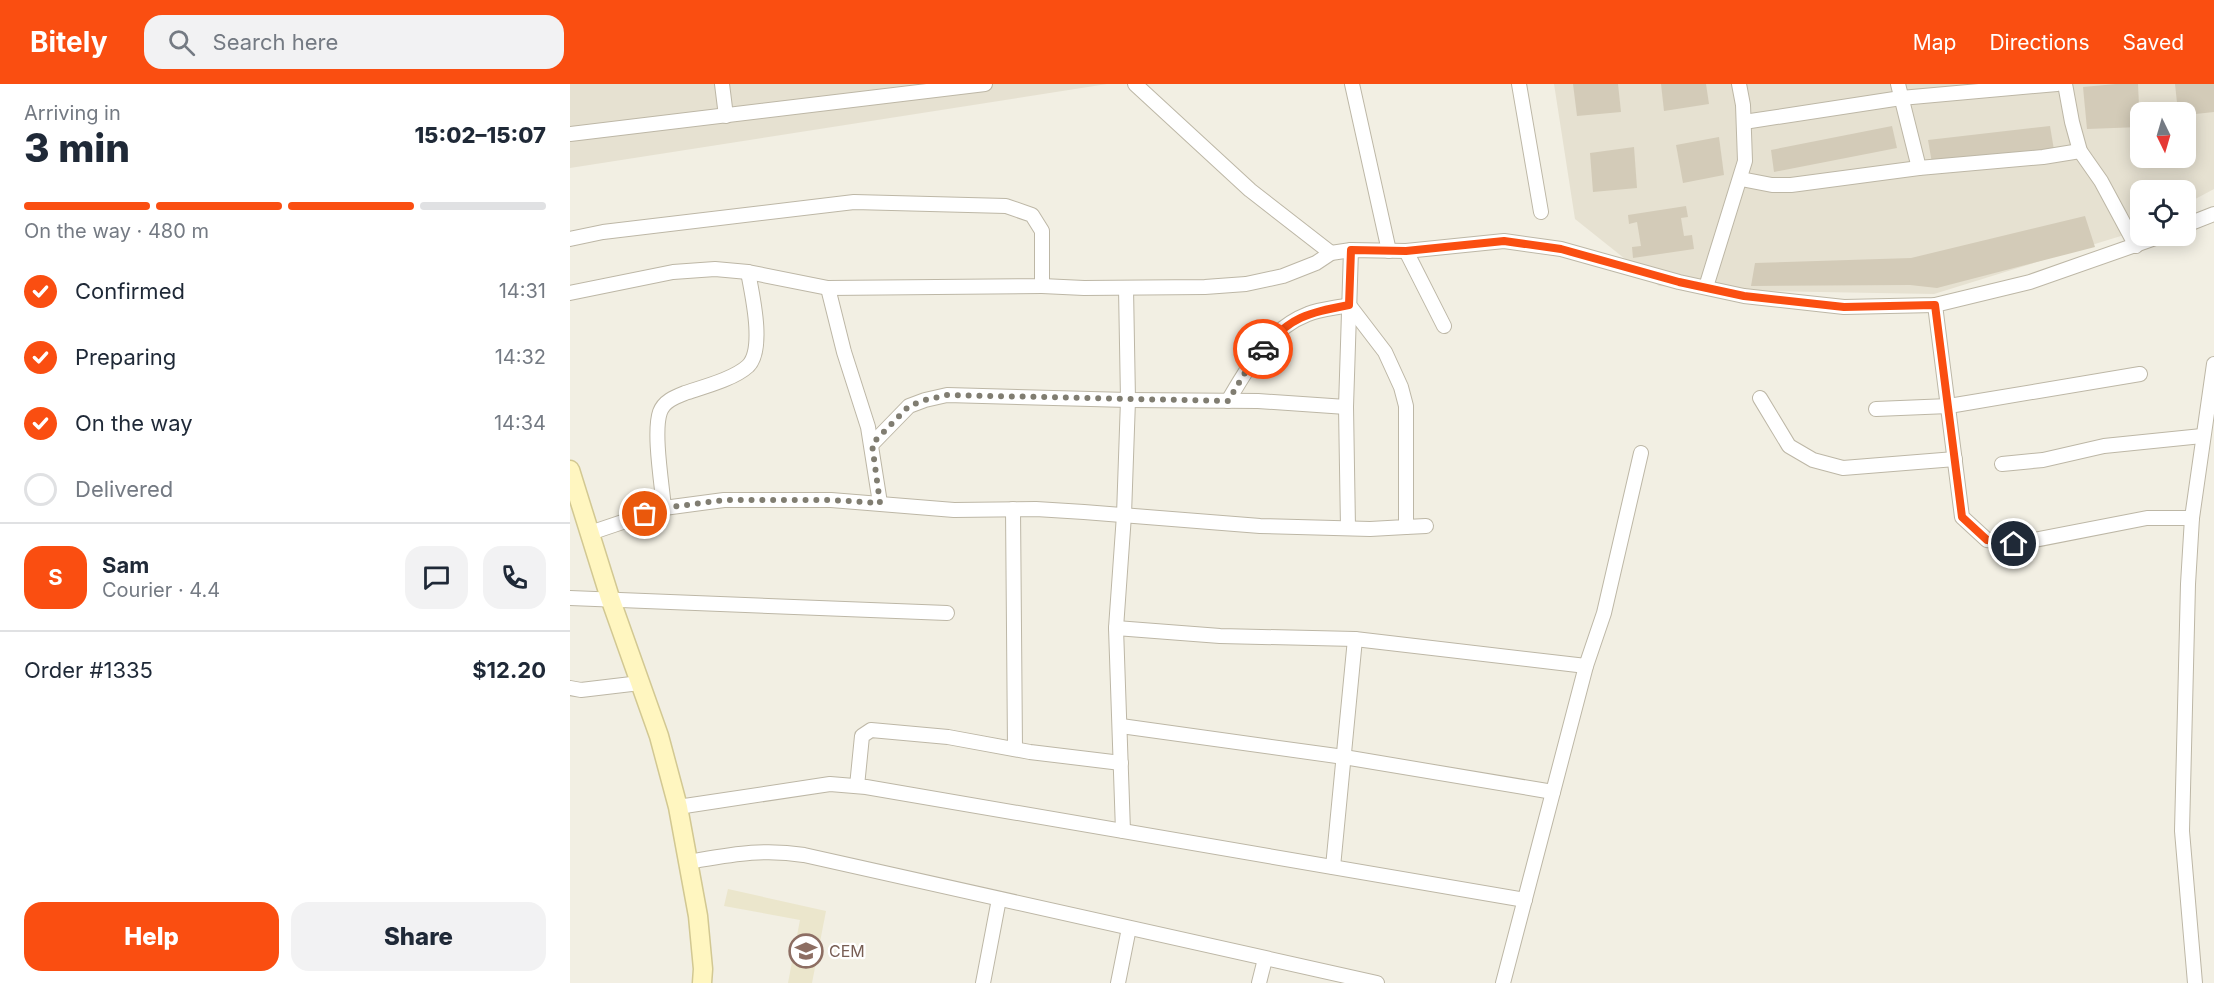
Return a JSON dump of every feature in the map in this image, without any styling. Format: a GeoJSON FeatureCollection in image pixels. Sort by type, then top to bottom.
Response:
{"type":"FeatureCollection","features":[{"type":"Feature","properties":{"kind":"main road"},"geometry":{"type":"LineString","coordinates":[[570,471],[573,489],[659,736],[678,807],[698,916],[703,969],[702,983]]}},
{"type":"Feature","properties":{"kind":"street"},"geometry":{"type":"LineString","coordinates":[[723,84],[726,116]]}},
{"type":"Feature","properties":{"kind":"street"},"geometry":{"type":"LineString","coordinates":[[570,134],[985,84]]}},
{"type":"Feature","properties":{"kind":"street"},"geometry":{"type":"LineString","coordinates":[[1135,84],[1250,190],[1331,253]]}},
{"type":"Feature","properties":{"kind":"street"},"geometry":{"type":"LineString","coordinates":[[1352,84],[1389,251]]}},
{"type":"Feature","properties":{"kind":"street"},"geometry":{"type":"LineString","coordinates":[[1519,84],[1541,212]]}},
{"type":"Feature","properties":{"kind":"street"},"geometry":{"type":"LineString","coordinates":[[1706,287],[1745,162],[1746,147],[1739,84]]}},
{"type":"Feature","properties":{"kind":"street"},"geometry":{"type":"LineString","coordinates":[[1898,84],[1919,168]]}},
{"type":"Feature","properties":{"kind":"street"},"geometry":{"type":"LineString","coordinates":[[1744,122],[1901,98],[2057,84]]}},
{"type":"Feature","properties":{"kind":"street"},"geometry":{"type":"LineString","coordinates":[[2065,84],[2080,151],[2101,182],[2130,235]]}},
{"type":"Feature","properties":{"kind":"street"},"geometry":{"type":"LineString","coordinates":[[1740,179],[1772,185],[1791,185],[1919,168],[2043,157],[2080,151]]}},
{"type":"Feature","properties":{"kind":"street"},"geometry":{"type":"LineString","coordinates":[[570,239],[603,232],[854,202],[1006,206],[1032,215],[1042,231],[1042,285]]}},
{"type":"Feature","properties":{"kind":"street"},"geometry":{"type":"LineString","coordinates":[[2196,221],[2214,214]]}},
{"type":"Feature","properties":{"kind":"street"},"geometry":{"type":"LineString","coordinates":[[570,293],[673,272],[715,269],[748,272],[828,288],[1042,285],[1084,288],[1205,287],[1246,284],[1283,276],[1316,263],[1331,253],[1351,250],[1406,251],[1504,241],[1561,249],[1679,282],[1744,296],[1844,307],[1935,305],[2030,282],[2136,246]]}},
{"type":"Feature","properties":{"kind":"street"},"geometry":{"type":"LineString","coordinates":[[1348,528],[1346,407],[1351,250]]}},
{"type":"Feature","properties":{"kind":"street"},"geometry":{"type":"LineString","coordinates":[[1406,251],[1444,326]]}},
{"type":"Feature","properties":{"kind":"street"},"geometry":{"type":"LineString","coordinates":[[664,508],[659,443],[660,412],[671,399],[731,375],[749,364],[753,356],[756,316],[748,272]]}},
{"type":"Feature","properties":{"kind":"street"},"geometry":{"type":"LineString","coordinates":[[828,288],[844,352],[872,444],[880,503]]}},
{"type":"Feature","properties":{"kind":"street"},"geometry":{"type":"LineString","coordinates":[[1123,831],[1116,628],[1124,516],[1128,400],[1126,288]]}},
{"type":"Feature","properties":{"kind":"street"},"geometry":{"type":"LineString","coordinates":[[1228,401],[1252,361],[1278,331],[1308,313],[1349,305]]}},
{"type":"Feature","properties":{"kind":"street"},"geometry":{"type":"LineString","coordinates":[[1349,305],[1385,352],[1401,387],[1406,406],[1406,527]]}},
{"type":"Feature","properties":{"kind":"street"},"geometry":{"type":"LineString","coordinates":[[1935,305],[1962,517],[1987,540],[2014,544],[2147,518],[2192,518]]}},
{"type":"Feature","properties":{"kind":"street"},"geometry":{"type":"LineString","coordinates":[[2195,983],[2182,831],[2192,518],[2214,364]]}},
{"type":"Feature","properties":{"kind":"street"},"geometry":{"type":"LineString","coordinates":[[1876,409],[1948,406],[2140,374]]}},
{"type":"Feature","properties":{"kind":"street"},"geometry":{"type":"LineString","coordinates":[[872,444],[909,406],[947,395],[1258,401],[1346,407]]}},
{"type":"Feature","properties":{"kind":"street"},"geometry":{"type":"LineString","coordinates":[[1760,398],[1789,446],[1813,460],[1844,468],[1955,459]]}},
{"type":"Feature","properties":{"kind":"street"},"geometry":{"type":"LineString","coordinates":[[2002,464],[2043,460],[2104,447],[2202,436]]}},
{"type":"Feature","properties":{"kind":"street"},"geometry":{"type":"LineString","coordinates":[[1503,983],[1586,666],[1604,613],[1641,453]]}},
{"type":"Feature","properties":{"kind":"street"},"geometry":{"type":"LineString","coordinates":[[590,533],[664,508],[724,500],[766,499],[831,500],[954,510],[1013,509],[1260,526],[1348,528],[1426,526]]}},
{"type":"Feature","properties":{"kind":"street"},"geometry":{"type":"LineString","coordinates":[[1013,509],[1016,750]]}},
{"type":"Feature","properties":{"kind":"street"},"geometry":{"type":"LineString","coordinates":[[570,598],[947,613]]}},
{"type":"Feature","properties":{"kind":"street"},"geometry":{"type":"LineString","coordinates":[[1116,628],[1220,636],[1355,639],[1586,666]]}},
{"type":"Feature","properties":{"kind":"street"},"geometry":{"type":"LineString","coordinates":[[1333,867],[1355,639]]}},
{"type":"Feature","properties":{"kind":"street"},"geometry":{"type":"LineString","coordinates":[[570,688],[582,690],[640,683]]}},
{"type":"Feature","properties":{"kind":"street"},"geometry":{"type":"LineString","coordinates":[[1120,726],[1344,757],[1553,792]]}},
{"type":"Feature","properties":{"kind":"street"},"geometry":{"type":"LineString","coordinates":[[857,786],[861,736],[871,730],[948,737],[1016,750],[1121,763]]}},
{"type":"Feature","properties":{"kind":"street"},"geometry":{"type":"LineString","coordinates":[[678,807],[830,784],[857,786],[1525,900]]}},
{"type":"Feature","properties":{"kind":"street"},"geometry":{"type":"LineString","coordinates":[[688,862],[758,851],[780,851],[1377,983]]}},
{"type":"Feature","properties":{"kind":"street"},"geometry":{"type":"LineString","coordinates":[[983,983],[999,899]]}},
{"type":"Feature","properties":{"kind":"street"},"geometry":{"type":"LineString","coordinates":[[1118,983],[1130,928]]}},
{"type":"Feature","properties":{"kind":"street"},"geometry":{"type":"LineString","coordinates":[[1259,983],[1265,959]]}},
{"type":"Feature","properties":{"kind":"shaded area"},"geometry":{"type":"Polygon","coordinates":[[[570,84],[1107,84],[570,168],[570,84]]]}},
{"type":"Feature","properties":{"kind":"shaded area"},"geometry":{"type":"Polygon","coordinates":[[[1554,84],[2214,84],[2214,189],[2196,199],[2196,180],[2130,180],[2130,232],[2124,235],[1934,294],[1757,291],[1659,286],[1575,219],[1554,84]]]}},
{"type":"Feature","properties":{"kind":"shaded area","name":"CEM"},"geometry":{"type":"Polygon","coordinates":[[[728,889],[826,911],[812,983],[788,983],[800,920],[724,906],[728,889]]]}},
{"type":"Feature","properties":{"kind":"building"},"geometry":{"type":"Polygon","coordinates":[[[1573,84],[1618,84],[1621,112],[1577,116],[1573,84]]]}},
{"type":"Feature","properties":{"kind":"building"},"geometry":{"type":"Polygon","coordinates":[[[1661,84],[1706,84],[1709,104],[1664,111],[1661,84]]]}},
{"type":"Feature","properties":{"kind":"building"},"geometry":{"type":"Polygon","coordinates":[[[2138,84],[2139,102],[2130,102],[2130,127],[2087,129],[2083,87],[2138,84]]]}},
{"type":"Feature","properties":{"kind":"building"},"geometry":{"type":"Polygon","coordinates":[[[2175,84],[2214,84],[2214,112],[2196,114],[2196,102],[2177,102],[2175,84]]]}},
{"type":"Feature","properties":{"kind":"building"},"geometry":{"type":"Polygon","coordinates":[[[1892,126],[1897,148],[1774,172],[1771,150],[1892,126]]]}},
{"type":"Feature","properties":{"kind":"building"},"geometry":{"type":"Polygon","coordinates":[[[2050,126],[2054,150],[1932,163],[1928,140],[2050,126]]]}},
{"type":"Feature","properties":{"kind":"building"},"geometry":{"type":"Polygon","coordinates":[[[1719,137],[1724,175],[1683,183],[1676,145],[1719,137]]]}},
{"type":"Feature","properties":{"kind":"building"},"geometry":{"type":"Polygon","coordinates":[[[1634,147],[1637,188],[1593,192],[1590,153],[1634,147]]]}},
{"type":"Feature","properties":{"kind":"building"},"geometry":{"type":"Polygon","coordinates":[[[1686,206],[1688,217],[1681,218],[1684,236],[1692,235],[1694,249],[1633,258],[1632,247],[1641,246],[1637,222],[1629,224],[1628,215],[1686,206]]]}},
{"type":"Feature","properties":{"kind":"building"},"geometry":{"type":"Polygon","coordinates":[[[2085,216],[2095,247],[1937,288],[1910,285],[1751,286],[1755,263],[1911,258],[2085,216]]]}},
{"type":"Feature","properties":{"kind":"way so far"},"geometry":{"type":"LineString","coordinates":[[645,514],[664,508],[724,500],[831,500],[880,503],[872,444],[909,406],[947,395],[1228,401],[1252,361],[1263,349]]}},
{"type":"Feature","properties":{"kind":"place","name":"CEM"},"geometry":{"type":"Point","coordinates":[806,951]}},
{"type":"Feature","properties":{"kind":"route"},"geometry":{"type":"LineString","coordinates":[[1263,349],[1278,331],[1308,313],[1349,305],[1351,250],[1406,251],[1504,241],[1561,249],[1679,282],[1744,296],[1844,307],[1935,305],[1962,517],[1987,540],[2014,544]]}}]}
